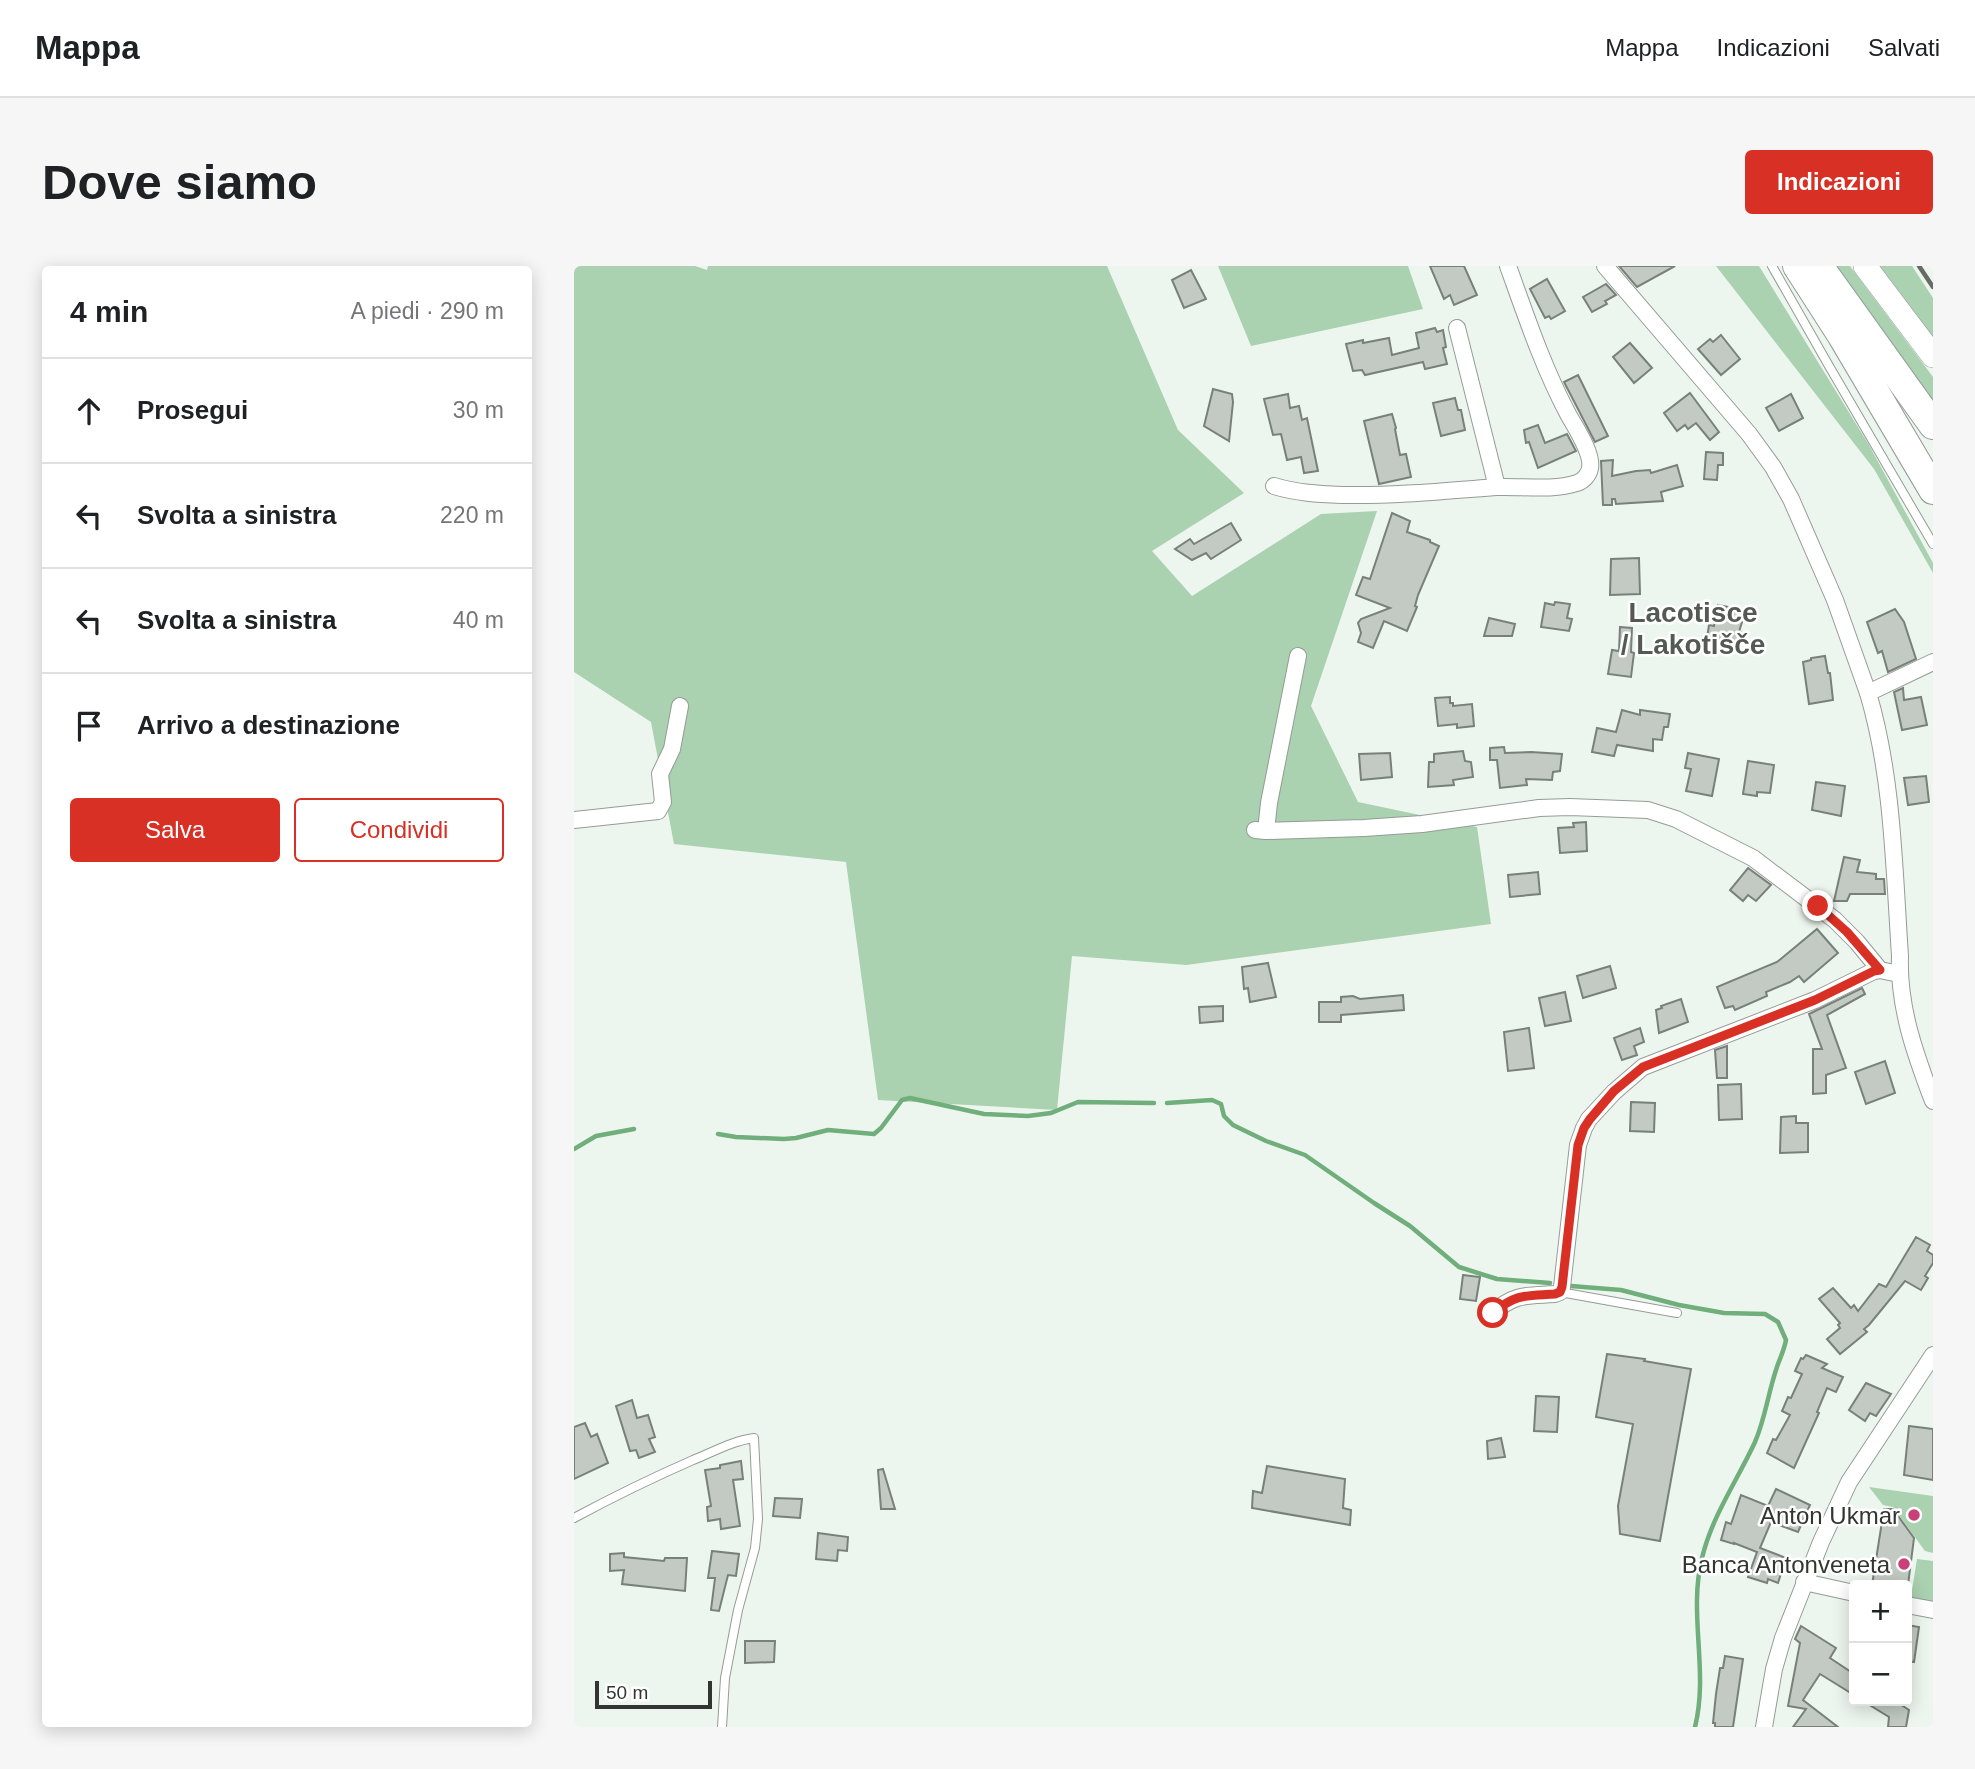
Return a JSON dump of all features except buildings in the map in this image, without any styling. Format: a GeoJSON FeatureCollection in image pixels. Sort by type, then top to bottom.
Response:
{"type":"FeatureCollection","features":[{"type":"Feature","properties":{"kind":"highway"},"geometry":{"type":"LineString","coordinates":[[1797,266],[1842,336],[1933,490]]}},
{"type":"Feature","properties":{"kind":"highway"},"geometry":{"type":"LineString","coordinates":[[1819,266],[1933,425]]}},
{"type":"Feature","properties":{"kind":"main road"},"geometry":{"type":"LineString","coordinates":[[1865,266],[1933,356]]}},
{"type":"Feature","properties":{"kind":"street"},"geometry":{"type":"LineString","coordinates":[[1274,486],[1306,493],[1365,495],[1555,486],[1575,484],[1586,477],[1591,466],[1589,455],[1538,349],[1508,266]]}},
{"type":"Feature","properties":{"kind":"street"},"geometry":{"type":"LineString","coordinates":[[1605,266],[1749,434],[1773,467],[1791,499],[1835,600],[1868,693],[1879,738],[1888,802],[1900,956],[1899,974],[1918,1064],[1933,1101]]}},
{"type":"Feature","properties":{"kind":"street"},"geometry":{"type":"LineString","coordinates":[[1457,328],[1497,487]]}},
{"type":"Feature","properties":{"kind":"street"},"geometry":{"type":"LineString","coordinates":[[1298,656],[1269,803],[1260,830],[1422,824],[1539,807],[1648,810],[1676,819],[1753,858],[1835,920],[1880,970]]}},
{"type":"Feature","properties":{"kind":"street"},"geometry":{"type":"LineString","coordinates":[[1868,693],[1933,662]]}},
{"type":"Feature","properties":{"kind":"street"},"geometry":{"type":"LineString","coordinates":[[574,820],[658,810],[663,802],[660,774],[672,749],[680,706]]}},
{"type":"Feature","properties":{"kind":"street"},"geometry":{"type":"LineString","coordinates":[[1493,1313],[1507,1300],[1560,1292],[1578,1145],[1590,1119],[1633,1074],[1651,1063],[1815,1000],[1874,971],[1899,974]]}},
{"type":"Feature","properties":{"kind":"street"},"geometry":{"type":"LineString","coordinates":[[1764,1727],[1774,1670],[1783,1638],[1821,1542],[1849,1482],[1933,1354]]}},
{"type":"Feature","properties":{"kind":"street"},"geometry":{"type":"LineString","coordinates":[[1804,1582],[1849,1592]]}},
{"type":"Feature","properties":{"kind":"street"},"geometry":{"type":"LineString","coordinates":[[1912,1606],[1933,1611]]}},
{"type":"Feature","properties":{"kind":"lane"},"geometry":{"type":"LineString","coordinates":[[1772,266],[1933,544]]}},
{"type":"Feature","properties":{"kind":"lane"},"geometry":{"type":"LineString","coordinates":[[1560,1292],[1677,1313]]}},
{"type":"Feature","properties":{"kind":"lane"},"geometry":{"type":"LineString","coordinates":[[574,1518],[675,1468],[738,1440],[754,1438],[758,1519],[755,1548],[738,1610],[725,1678],[722,1727]]}},
{"type":"Feature","properties":{"kind":"green space"},"geometry":{"type":"Polygon","coordinates":[[[574,266],[695,266],[707,270],[708,266],[1107,266],[1178,430],[1244,493],[1152,551],[1192,596],[1321,514],[1377,511],[1311,706],[1358,802],[1477,827],[1491,924],[1186,965],[1072,956],[1057,1110],[878,1100],[846,862],[674,844],[651,722],[574,672],[574,266]]]}},
{"type":"Feature","properties":{"kind":"green space"},"geometry":{"type":"Polygon","coordinates":[[[1218,266],[1408,266],[1423,309],[1251,346],[1218,266]]]}},
{"type":"Feature","properties":{"kind":"green space"},"geometry":{"type":"Polygon","coordinates":[[[1716,266],[1759,266],[1869,445],[1933,563],[1933,573],[1874,469],[1716,266]]]}},
{"type":"Feature","properties":{"kind":"green space"},"geometry":{"type":"Polygon","coordinates":[[[1829,266],[1850,266],[1933,377],[1933,408],[1829,266]]]}},
{"type":"Feature","properties":{"kind":"green space"},"geometry":{"type":"Polygon","coordinates":[[[1877,266],[1912,266],[1933,298],[1933,340],[1877,266]]]}},
{"type":"Feature","properties":{"kind":"green space"},"geometry":{"type":"Polygon","coordinates":[[[1869,1487],[1933,1496],[1933,1553],[1925,1551],[1893,1507],[1883,1505],[1869,1487]]]}},
{"type":"Feature","properties":{"kind":"green space"},"geometry":{"type":"Polygon","coordinates":[[[1917,1559],[1933,1561],[1933,1605],[1912,1599],[1917,1559]]]}},
{"type":"Feature","properties":{"kind":"waterway"},"geometry":{"type":"LineString","coordinates":[[718,1134],[784,1139],[828,1130],[874,1134],[902,1100],[910,1098],[984,1114],[1028,1116],[1051,1113],[1078,1102],[1154,1103]]}},
{"type":"Feature","properties":{"kind":"waterway"},"geometry":{"type":"LineString","coordinates":[[1167,1103],[1212,1100],[1221,1104],[1224,1116],[1233,1125],[1305,1155],[1410,1226],[1459,1267],[1497,1279],[1550,1283]]}},
{"type":"Feature","properties":{"kind":"waterway"},"geometry":{"type":"LineString","coordinates":[[574,1149],[596,1136],[634,1129]]}},
{"type":"Feature","properties":{"kind":"waterway"},"geometry":{"type":"LineString","coordinates":[[1571,1286],[1621,1290],[1724,1313],[1765,1314],[1778,1322],[1786,1340],[1758,1433],[1718,1513],[1702,1558],[1697,1600],[1700,1685],[1695,1727]]}},
{"type":"Feature","properties":{"kind":"railway"},"geometry":{"type":"LineString","coordinates":[[1919,266],[1933,287]]}},
{"type":"Feature","properties":{"kind":"place","name":"Anton Ukmar"},"geometry":{"type":"Point","coordinates":[1914,1515]}},
{"type":"Feature","properties":{"kind":"place","name":"Banca Antonveneta"},"geometry":{"type":"Point","coordinates":[1904,1564]}},
{"type":"Feature","properties":{"kind":"district","name":"Lacotisce / Lakotišče"},"geometry":{"type":"Point","coordinates":[1693,628]}},
{"type":"Feature","properties":{"kind":"route"},"geometry":{"type":"LineString","coordinates":[[1493,1313],[1507,1300],[1560,1292],[1580,1136],[1597,1110],[1633,1074],[1658,1060],[1815,1000],[1880,970],[1857,942],[1818,906]]}}]}
